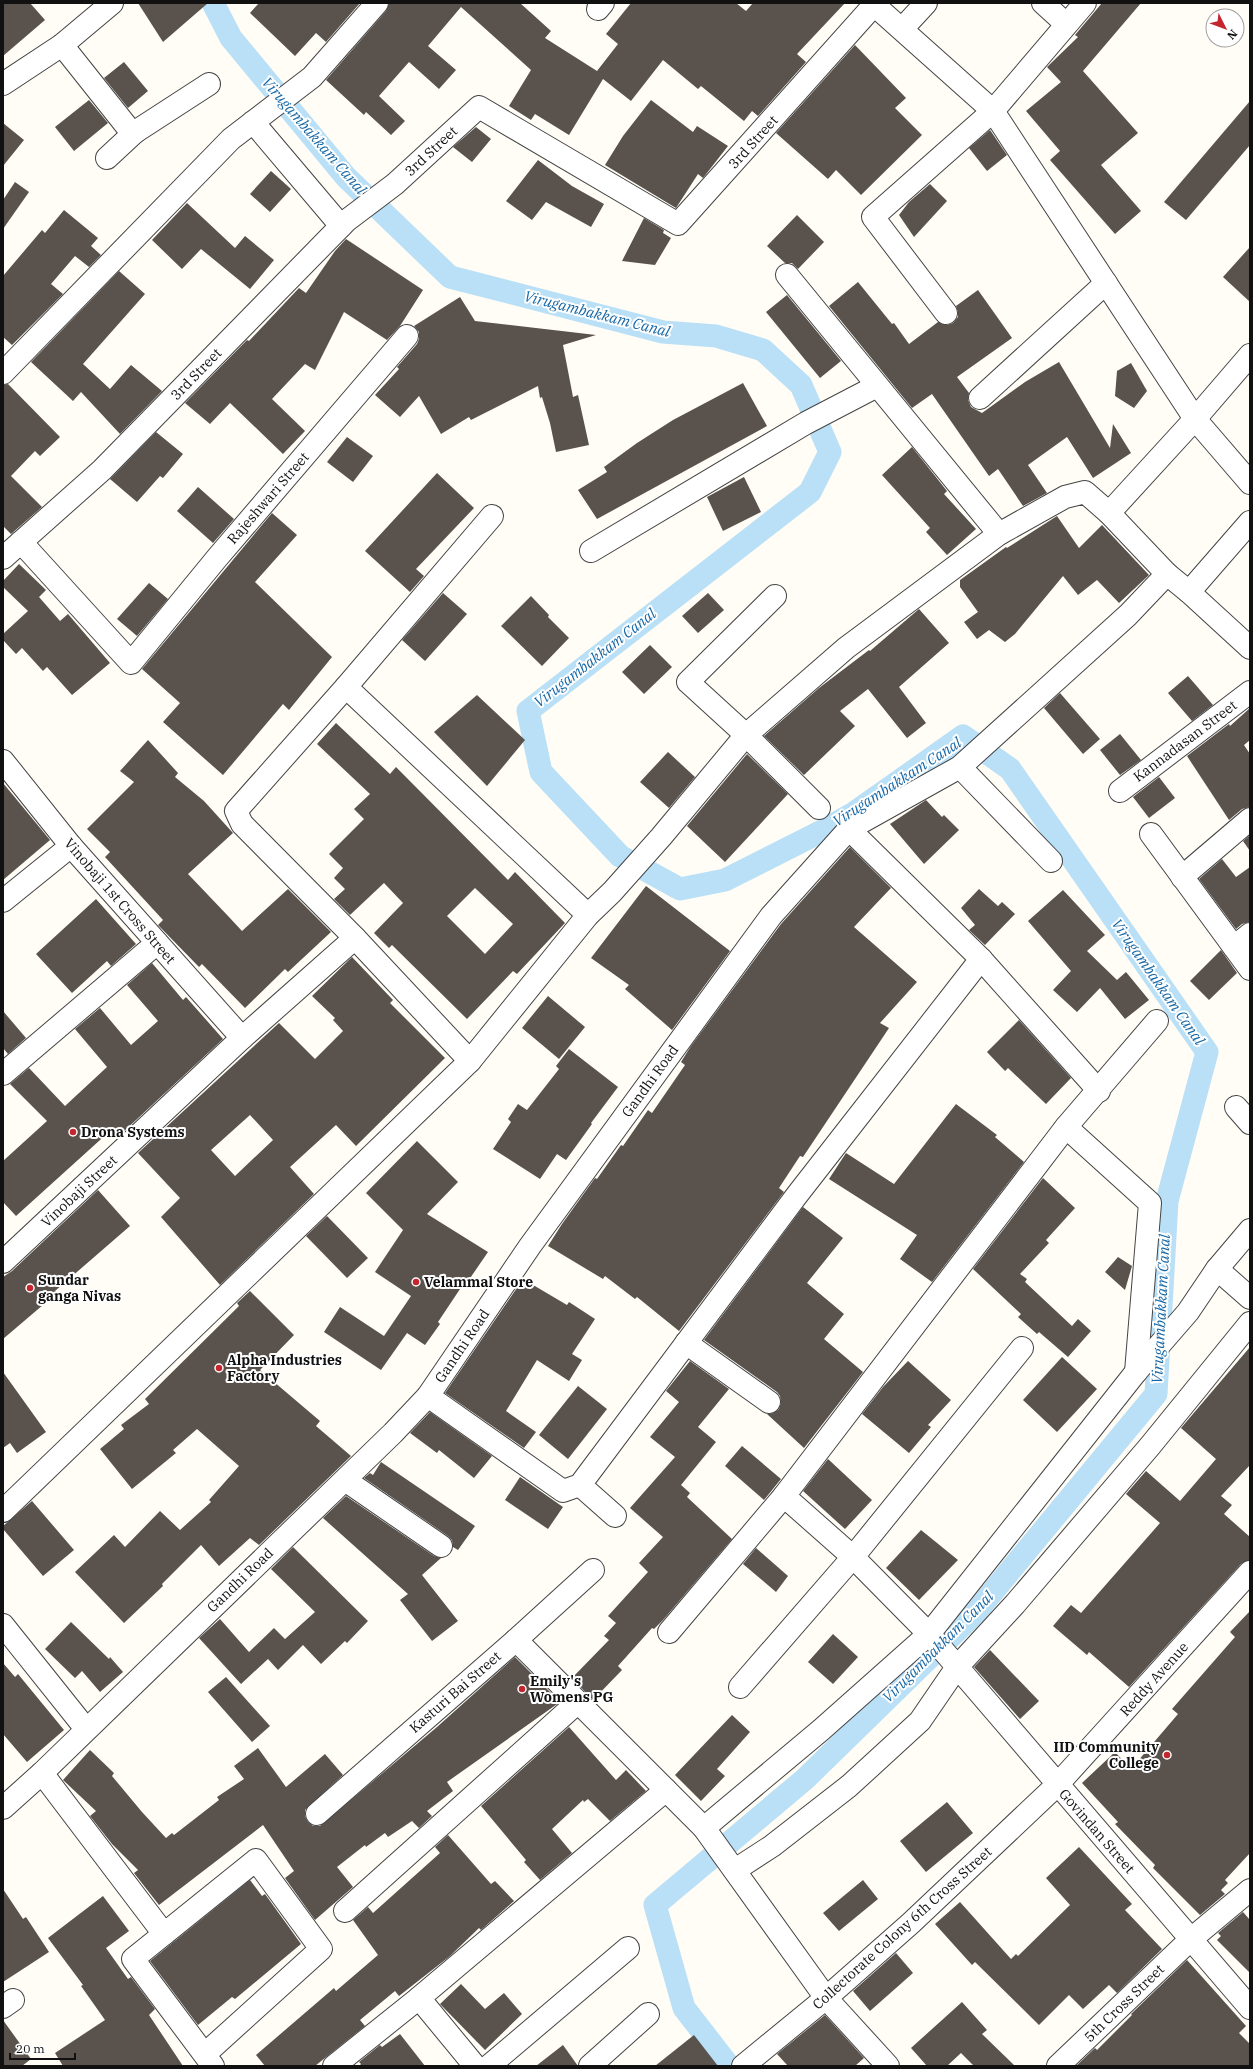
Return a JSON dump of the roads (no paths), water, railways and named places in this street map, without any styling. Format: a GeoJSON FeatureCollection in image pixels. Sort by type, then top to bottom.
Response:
{"type":"FeatureCollection","features":[{"type":"Feature","properties":{"kind":"street"},"geometry":{"type":"LineString","coordinates":[[3,84],[62,45],[112,3]]}},
{"type":"Feature","properties":{"kind":"street"},"geometry":{"type":"LineString","coordinates":[[3,373],[231,139],[312,77],[377,3]]}},
{"type":"Feature","properties":{"kind":"street"},"geometry":{"type":"LineString","coordinates":[[902,29],[926,3]]}},
{"type":"Feature","properties":{"kind":"street"},"geometry":{"type":"LineString","coordinates":[[1043,3],[1066,24]]}},
{"type":"Feature","properties":{"kind":"street"},"geometry":{"type":"LineString","coordinates":[[946,314],[873,217],[993,111],[1084,3]]}},
{"type":"Feature","properties":{"kind":"street"},"geometry":{"type":"LineString","coordinates":[[873,4],[993,111],[1195,419],[1250,483]]}},
{"type":"Feature","properties":{"kind":"street","name":"3rd Street"},"geometry":{"type":"LineString","coordinates":[[3,558],[102,470],[343,223],[395,184],[479,107],[678,224],[873,4]]}},
{"type":"Feature","properties":{"kind":"street"},"geometry":{"type":"LineString","coordinates":[[62,45],[128,128],[135,132]]}},
{"type":"Feature","properties":{"kind":"street"},"geometry":{"type":"LineString","coordinates":[[107,158],[135,132],[209,84]]}},
{"type":"Feature","properties":{"kind":"street"},"geometry":{"type":"LineString","coordinates":[[259,117],[343,223]]}},
{"type":"Feature","properties":{"kind":"street"},"geometry":{"type":"LineString","coordinates":[[787,275],[999,534]]}},
{"type":"Feature","properties":{"kind":"street"},"geometry":{"type":"LineString","coordinates":[[980,398],[1106,283]]}},
{"type":"Feature","properties":{"kind":"street","name":"Rajeshwari Street"},"geometry":{"type":"LineString","coordinates":[[21,542],[131,663],[217,558],[407,336]]}},
{"type":"Feature","properties":{"kind":"street"},"geometry":{"type":"LineString","coordinates":[[1109,513],[1195,419],[1250,355]]}},
{"type":"Feature","properties":{"kind":"street"},"geometry":{"type":"LineString","coordinates":[[591,551],[806,423],[877,386]]}},
{"type":"Feature","properties":{"kind":"street"},"geometry":{"type":"LineString","coordinates":[[3,1511],[470,1061],[588,915],[612,892],[661,837],[746,735],[846,648],[999,534],[1065,498],[1085,492],[1109,513],[1167,574],[1189,592],[1250,648]]}},
{"type":"Feature","properties":{"kind":"street"},"geometry":{"type":"LineString","coordinates":[[470,1061],[355,938],[242,824],[236,810],[346,687],[492,516]]}},
{"type":"Feature","properties":{"kind":"street"},"geometry":{"type":"LineString","coordinates":[[1189,592],[1250,522]]}},
{"type":"Feature","properties":{"kind":"street","name":"Gandhi Road"},"geometry":{"type":"LineString","coordinates":[[3,1808],[42,1773],[345,1480],[428,1396],[530,1246],[771,916],[849,829],[960,767],[1010,720],[1128,616],[1167,574]]}},
{"type":"Feature","properties":{"kind":"street"},"geometry":{"type":"LineString","coordinates":[[775,596],[688,682],[746,735],[819,808]]}},
{"type":"Feature","properties":{"kind":"street"},"geometry":{"type":"LineString","coordinates":[[346,687],[588,915]]}},
{"type":"Feature","properties":{"kind":"street","name":"Kannadasan Street"},"geometry":{"type":"LineString","coordinates":[[1120,791],[1250,692]]}},
{"type":"Feature","properties":{"kind":"street","name":"Vinobaji 1st Cross Street"},"geometry":{"type":"LineString","coordinates":[[3,761],[70,846],[242,1038]]}},
{"type":"Feature","properties":{"kind":"street"},"geometry":{"type":"LineString","coordinates":[[960,767],[1051,861]]}},
{"type":"Feature","properties":{"kind":"street"},"geometry":{"type":"LineString","coordinates":[[1182,877],[1250,819]]}},
{"type":"Feature","properties":{"kind":"street"},"geometry":{"type":"LineString","coordinates":[[849,829],[981,959],[1099,1091]]}},
{"type":"Feature","properties":{"kind":"street"},"geometry":{"type":"LineString","coordinates":[[1151,834],[1182,877],[1242,941],[1250,969]]}},
{"type":"Feature","properties":{"kind":"street"},"geometry":{"type":"LineString","coordinates":[[3,901],[70,846]]}},
{"type":"Feature","properties":{"kind":"street","name":"Vinobaji Street"},"geometry":{"type":"LineString","coordinates":[[3,1262],[242,1038],[355,938]]}},
{"type":"Feature","properties":{"kind":"street"},"geometry":{"type":"LineString","coordinates":[[3,1074],[157,943]]}},
{"type":"Feature","properties":{"kind":"street"},"geometry":{"type":"LineString","coordinates":[[428,1396],[563,1491],[580,1485],[796,1195],[981,959]]}},
{"type":"Feature","properties":{"kind":"street"},"geometry":{"type":"LineString","coordinates":[[669,1632],[784,1496],[1066,1127],[1099,1091],[1156,1021]]}},
{"type":"Feature","properties":{"kind":"street"},"geometry":{"type":"LineString","coordinates":[[1236,1107],[1250,1124]]}},
{"type":"Feature","properties":{"kind":"street"},"geometry":{"type":"LineString","coordinates":[[1066,1127],[1150,1203],[1136,1372]]}},
{"type":"Feature","properties":{"kind":"street"},"geometry":{"type":"LineString","coordinates":[[704,1828],[821,1730],[929,1634],[1136,1372],[1188,1312],[1217,1269],[1250,1230]]}},
{"type":"Feature","properties":{"kind":"street"},"geometry":{"type":"LineString","coordinates":[[1217,1269],[1250,1298]]}},
{"type":"Feature","properties":{"kind":"street"},"geometry":{"type":"LineString","coordinates":[[735,1870],[772,1846],[849,1786],[920,1721],[957,1667],[1015,1604],[1145,1452],[1250,1323]]}},
{"type":"Feature","properties":{"kind":"street"},"geometry":{"type":"LineString","coordinates":[[686,1343],[769,1402]]}},
{"type":"Feature","properties":{"kind":"street"},"geometry":{"type":"LineString","coordinates":[[740,1687],[853,1557],[1022,1348]]}},
{"type":"Feature","properties":{"kind":"street"},"geometry":{"type":"LineString","coordinates":[[345,1480],[441,1546]]}},
{"type":"Feature","properties":{"kind":"street"},"geometry":{"type":"LineString","coordinates":[[580,1485],[615,1516]]}},
{"type":"Feature","properties":{"kind":"street","name":"Govindan Street"},"geometry":{"type":"LineString","coordinates":[[784,1496],[853,1557],[929,1634],[1190,1940],[1250,2008]]}},
{"type":"Feature","properties":{"kind":"street","name":"Kasturi Bai Street"},"geometry":{"type":"LineString","coordinates":[[317,1814],[516,1640],[593,1570]]}},
{"type":"Feature","properties":{"kind":"street","name":"Reddy Avenue"},"geometry":{"type":"LineString","coordinates":[[1057,1785],[1250,1572]]}},
{"type":"Feature","properties":{"kind":"street"},"geometry":{"type":"LineString","coordinates":[[3,1625],[86,1729]]}},
{"type":"Feature","properties":{"kind":"street"},"geometry":{"type":"LineString","coordinates":[[516,1640],[704,1828],[826,1998],[888,2066]]}},
{"type":"Feature","properties":{"kind":"street"},"geometry":{"type":"LineString","coordinates":[[345,1911],[578,1702]]}},
{"type":"Feature","properties":{"kind":"street"},"geometry":{"type":"LineString","coordinates":[[42,1773],[164,1934]]}},
{"type":"Feature","properties":{"kind":"street","name":"Collectorate Colony 6th Cross Street"},"geometry":{"type":"LineString","coordinates":[[743,2066],[826,1998],[911,1923],[1057,1785]]}},
{"type":"Feature","properties":{"kind":"street"},"geometry":{"type":"LineString","coordinates":[[334,2066],[419,1998],[666,1790]]}},
{"type":"Feature","properties":{"kind":"street"},"geometry":{"type":"LineString","coordinates":[[256,1860],[321,1949],[209,2060],[133,1959],[256,1860]]}},
{"type":"Feature","properties":{"kind":"street","name":"5th Cross Street"},"geometry":{"type":"LineString","coordinates":[[1058,2066],[1190,1940],[1250,1890]]}},
{"type":"Feature","properties":{"kind":"street"},"geometry":{"type":"LineString","coordinates":[[489,2066],[628,1948]]}},
{"type":"Feature","properties":{"kind":"street"},"geometry":{"type":"LineString","coordinates":[[419,1998],[475,2066]]}},
{"type":"Feature","properties":{"kind":"street"},"geometry":{"type":"LineString","coordinates":[[590,2066],[648,2014]]}},
{"type":"Feature","properties":{"kind":"waterway","name":"Virugambakkam Canal"},"geometry":{"type":"LineString","coordinates":[[213,3],[231,38],[346,177],[450,277],[663,332],[716,336],[763,350],[801,385],[830,452],[810,492],[528,711],[541,772],[620,856],[680,889],[725,880],[824,830],[854,813],[963,736],[1010,769],[1207,1052],[1167,1201],[1156,1394],[976,1612],[805,1779],[655,1905],[684,2008],[729,2066]]}},
{"type":"Feature","properties":{"kind":"place","name":"Drona Systems"},"geometry":{"type":"Point","coordinates":[73,1132]}},
{"type":"Feature","properties":{"kind":"place","name":"Velammal Store"},"geometry":{"type":"Point","coordinates":[416,1282]}},
{"type":"Feature","properties":{"kind":"place","name":"Sundar ganga Nivas"},"geometry":{"type":"Point","coordinates":[30,1288]}},
{"type":"Feature","properties":{"kind":"place","name":"Alpha Industries Factory"},"geometry":{"type":"Point","coordinates":[219,1368]}},
{"type":"Feature","properties":{"kind":"place","name":"Emily's Womens PG"},"geometry":{"type":"Point","coordinates":[522,1689]}},
{"type":"Feature","properties":{"kind":"place","name":"IID Community College"},"geometry":{"type":"Point","coordinates":[1167,1755]}}]}
